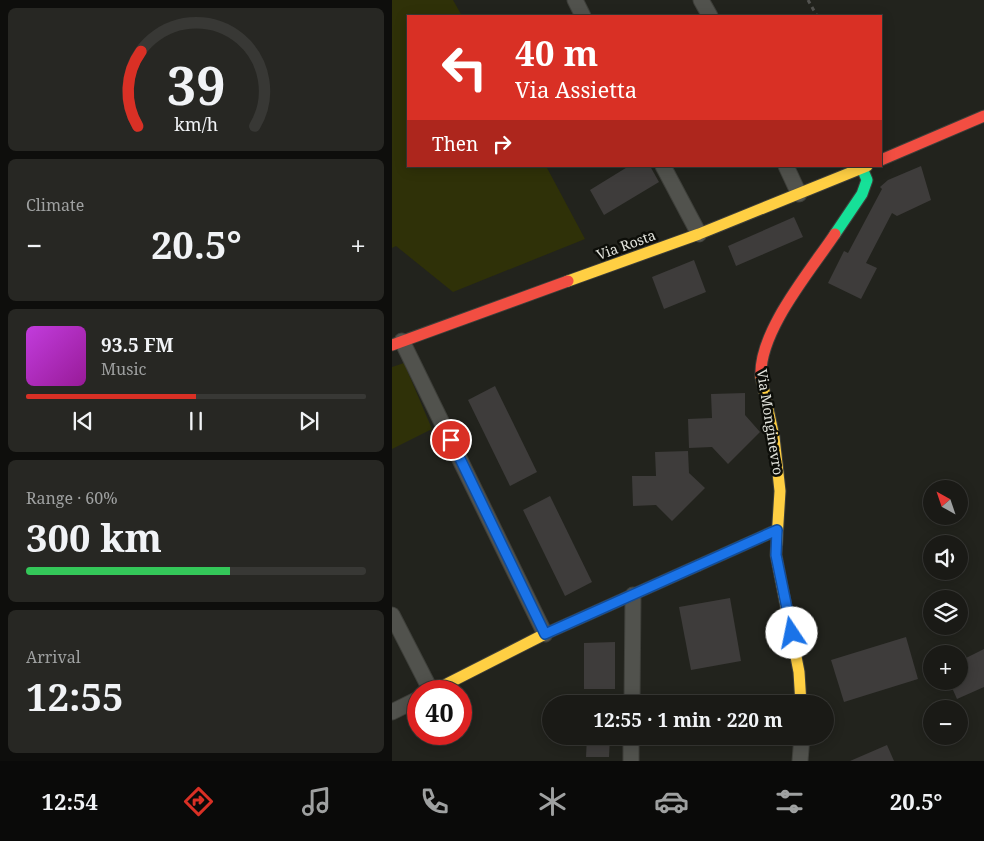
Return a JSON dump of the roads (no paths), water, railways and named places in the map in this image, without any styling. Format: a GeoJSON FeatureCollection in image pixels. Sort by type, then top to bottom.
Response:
{"type":"FeatureCollection","features":[{"type":"Feature","properties":{"kind":"street"},"geometry":{"type":"LineString","coordinates":[[575,0],[582,15]]}},
{"type":"Feature","properties":{"kind":"street"},"geometry":{"type":"LineString","coordinates":[[701,0],[709,15]]}},
{"type":"Feature","properties":{"kind":"street"},"geometry":{"type":"LineString","coordinates":[[882,160],[984,116]]}},
{"type":"Feature","properties":{"kind":"street"},"geometry":{"type":"LineString","coordinates":[[664,167],[698,234]]}},
{"type":"Feature","properties":{"kind":"street"},"geometry":{"type":"LineString","coordinates":[[786,167],[799,194]]}},
{"type":"Feature","properties":{"kind":"street","name":"Via Rosta"},"geometry":{"type":"LineString","coordinates":[[397,343],[698,234],[864,167]]}},
{"type":"Feature","properties":{"kind":"street","name":"Via Monginevro"},"geometry":{"type":"LineString","coordinates":[[800,695],[799,672],[776,555],[780,491],[774,437],[761,384],[760,366],[764,350],[777,322],[862,194],[867,180],[864,167]]}},
{"type":"Feature","properties":{"kind":"street"},"geometry":{"type":"LineString","coordinates":[[397,343],[545,634]]}},
{"type":"Feature","properties":{"kind":"street"},"geometry":{"type":"LineString","coordinates":[[454,680],[545,634],[777,530]]}},
{"type":"Feature","properties":{"kind":"street"},"geometry":{"type":"LineString","coordinates":[[632,595],[632,695]]}},
{"type":"Feature","properties":{"kind":"street"},"geometry":{"type":"LineString","coordinates":[[392,615],[426,680]]}},
{"type":"Feature","properties":{"kind":"street"},"geometry":{"type":"LineString","coordinates":[[392,712],[407,704]]}},
{"type":"Feature","properties":{"kind":"street"},"geometry":{"type":"LineString","coordinates":[[631,745],[631,761]]}},
{"type":"Feature","properties":{"kind":"street"},"geometry":{"type":"LineString","coordinates":[[800,761],[801,745]]}}]}
